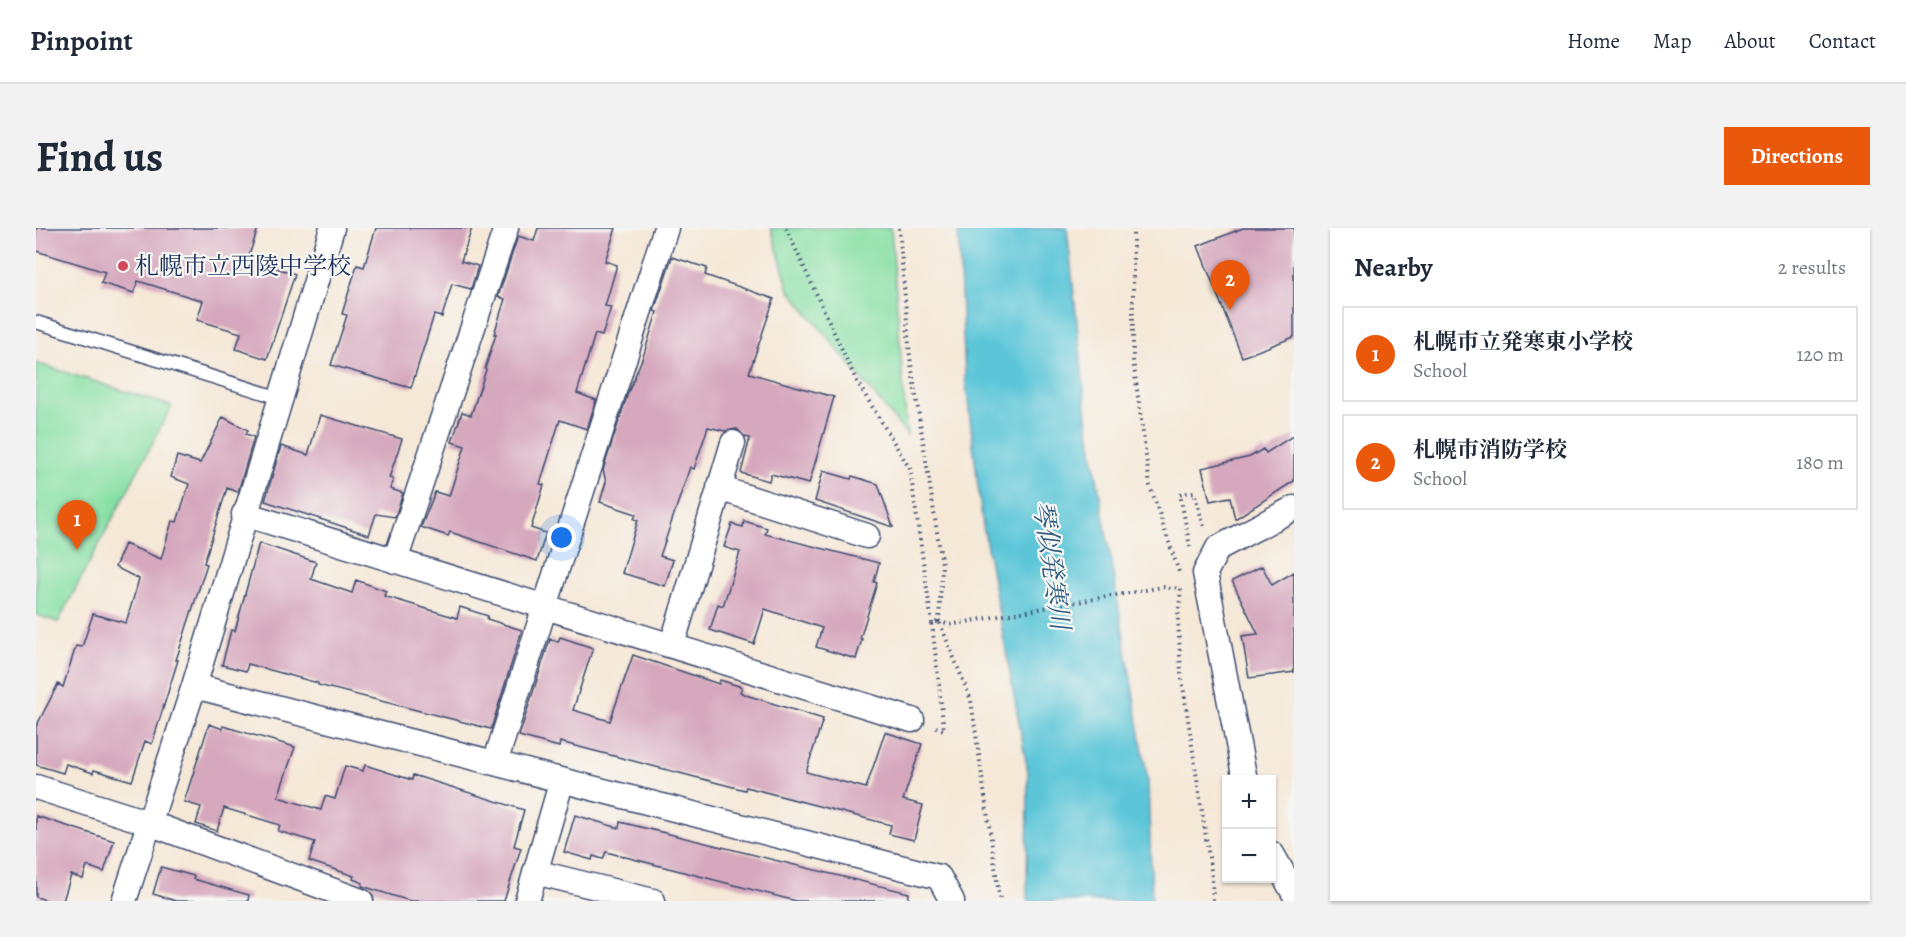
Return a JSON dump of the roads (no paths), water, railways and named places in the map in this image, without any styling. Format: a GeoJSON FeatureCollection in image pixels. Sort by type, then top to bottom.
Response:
{"type":"FeatureCollection","features":[{"type":"Feature","properties":{"kind":"street"},"geometry":{"type":"LineString","coordinates":[[124,901],[194,686],[332,228]]}},
{"type":"Feature","properties":{"kind":"street"},"geometry":{"type":"LineString","coordinates":[[395,561],[506,228]]}},
{"type":"Feature","properties":{"kind":"street"},"geometry":{"type":"LineString","coordinates":[[495,763],[666,228]]}},
{"type":"Feature","properties":{"kind":"street"},"geometry":{"type":"LineString","coordinates":[[672,645],[733,443]]}},
{"type":"Feature","properties":{"kind":"street"},"geometry":{"type":"LineString","coordinates":[[719,488],[867,536]]}},
{"type":"Feature","properties":{"kind":"street"},"geometry":{"type":"LineString","coordinates":[[1244,775],[1202,555],[1294,508]]}},
{"type":"Feature","properties":{"kind":"street"},"geometry":{"type":"LineString","coordinates":[[244,514],[912,720]]}},
{"type":"Feature","properties":{"kind":"street"},"geometry":{"type":"LineString","coordinates":[[194,686],[939,877],[952,901]]}},
{"type":"Feature","properties":{"kind":"street"},"geometry":{"type":"LineString","coordinates":[[527,901],[562,780]]}},
{"type":"Feature","properties":{"kind":"street"},"geometry":{"type":"LineString","coordinates":[[36,787],[149,823],[361,901]]}},
{"type":"Feature","properties":{"kind":"street"},"geometry":{"type":"LineString","coordinates":[[1276,861],[1294,892]]}},
{"type":"Feature","properties":{"kind":"street"},"geometry":{"type":"LineString","coordinates":[[535,872],[653,901]]}},
{"type":"Feature","properties":{"kind":"lane"},"geometry":{"type":"LineString","coordinates":[[36,322],[280,398]]}},
{"type":"Feature","properties":{"kind":"water","name":"琴似発寒川"},"geometry":{"type":"Polygon","coordinates":[[[958,228],[1067,228],[1087,419],[1148,781],[1152,901],[1027,901],[1028,772],[982,520],[965,376],[958,228]]]}},
{"type":"Feature","properties":{"kind":"place","name":"札幌市立西陵中学校"},"geometry":{"type":"Point","coordinates":[123,266]}},
{"type":"Feature","properties":{"kind":"place","name":"札幌市消防学校"},"geometry":{"type":"Point","coordinates":[1230,310]}},
{"type":"Feature","properties":{"kind":"place","name":"札幌市立発寒東小学校"},"geometry":{"type":"Point","coordinates":[77,550]}}]}
